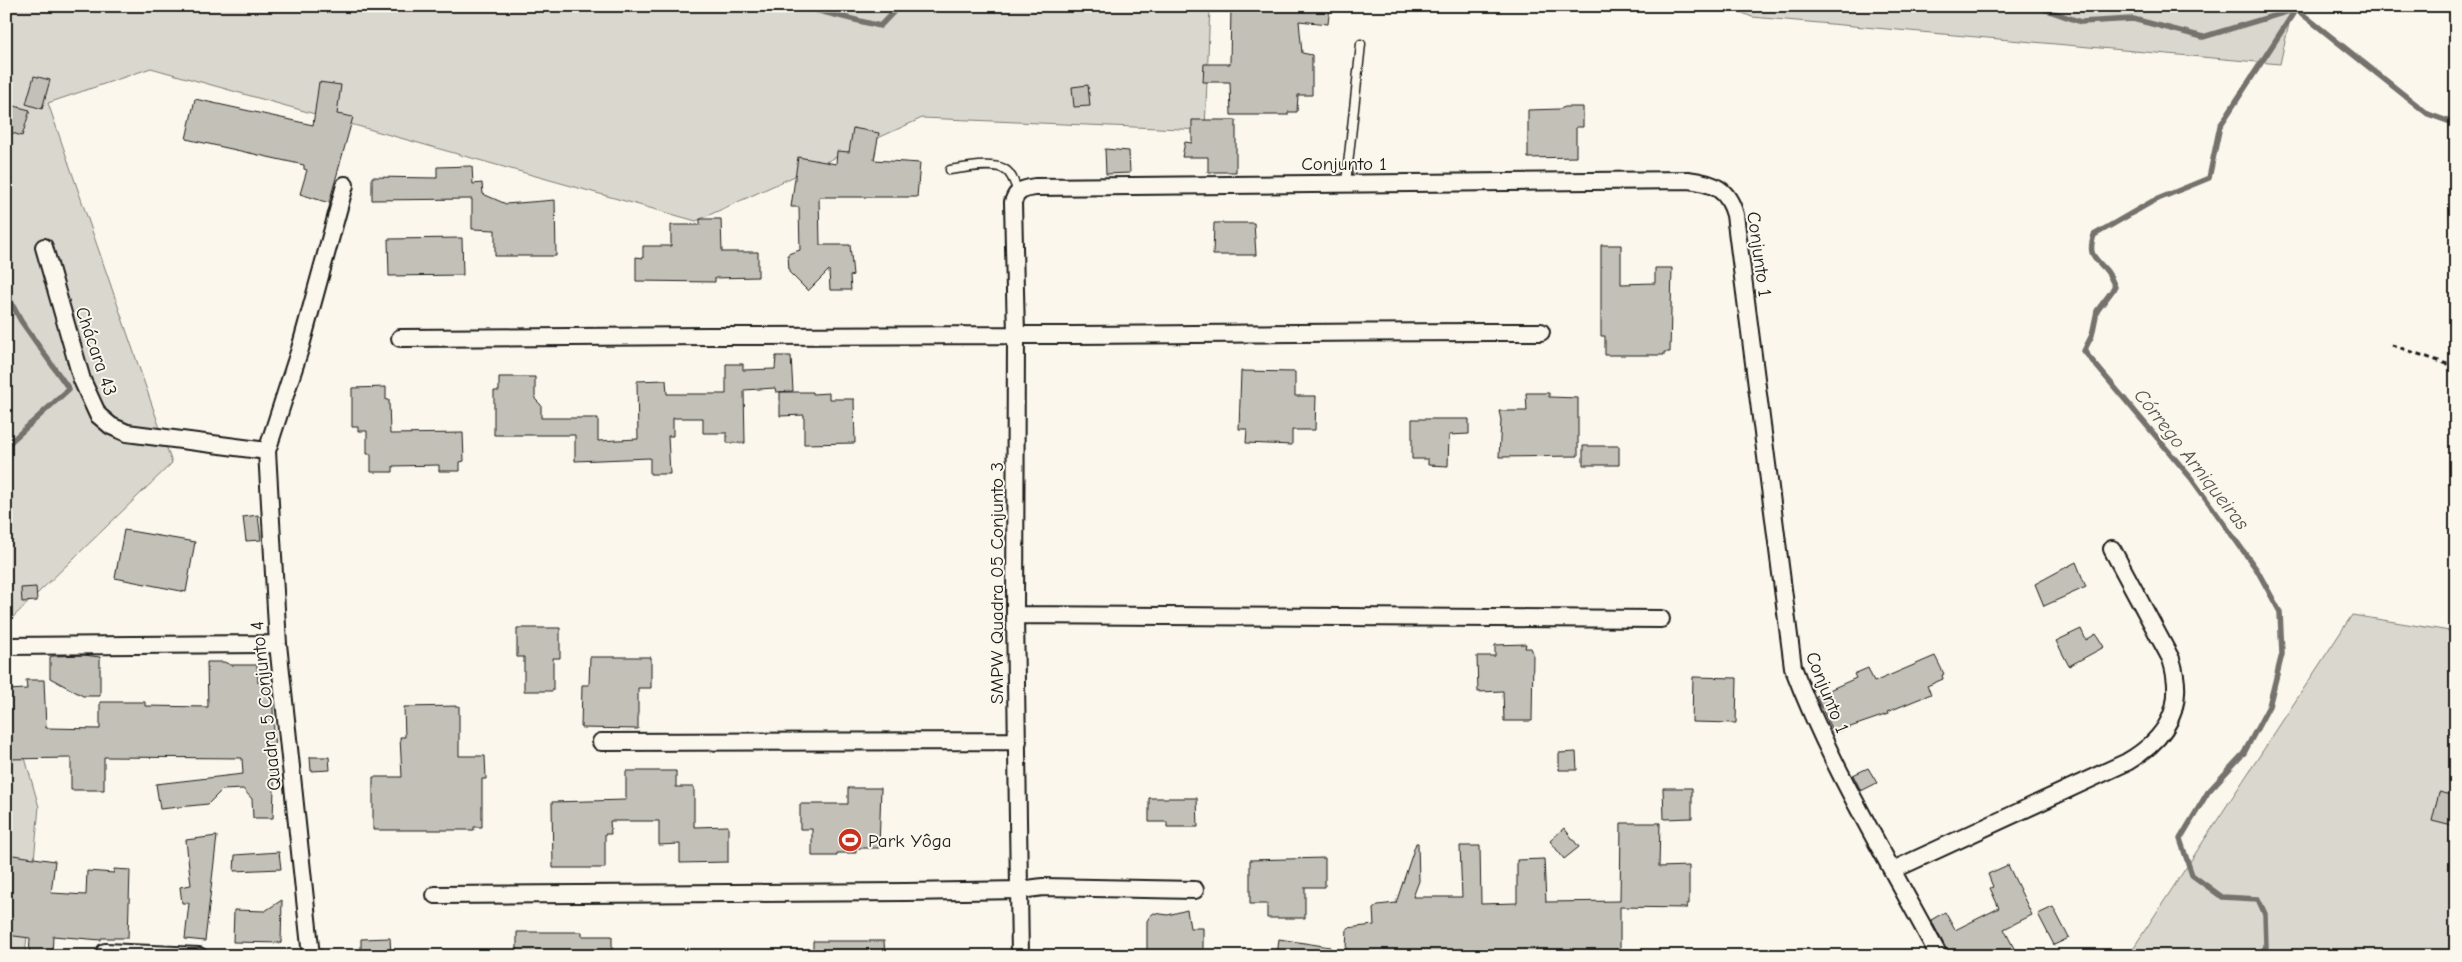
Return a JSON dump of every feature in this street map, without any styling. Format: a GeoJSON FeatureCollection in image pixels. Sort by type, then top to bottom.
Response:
{"type":"FeatureCollection","features":[{"type":"Feature","properties":{"kind":"street","name":"Conjunto 1"},"geometry":{"type":"LineString","coordinates":[[1018,192],[1022,189],[1035,187],[1688,180],[1709,184],[1727,195],[1732,201],[1735,215],[1792,662],[1810,711],[1939,956]]}},
{"type":"Feature","properties":{"kind":"street"},"geometry":{"type":"LineString","coordinates":[[267,451],[300,349],[345,185]]}},
{"type":"Feature","properties":{"kind":"street","name":"SMPW Quadra 05 Conjunto 3"},"geometry":{"type":"LineString","coordinates":[[1018,192],[1013,202],[1016,335],[1015,615],[1020,956]]}},
{"type":"Feature","properties":{"kind":"street","name":"Chácara 43"},"geometry":{"type":"LineString","coordinates":[[44,247],[82,380],[98,415],[110,426],[127,433],[267,451]]}},
{"type":"Feature","properties":{"kind":"street"},"geometry":{"type":"LineString","coordinates":[[400,338],[895,334],[1016,335],[1354,331],[1541,332]]}},
{"type":"Feature","properties":{"kind":"street","name":"Quadra 5 Conjunto 4"},"geometry":{"type":"LineString","coordinates":[[267,451],[278,644],[310,956]]}},
{"type":"Feature","properties":{"kind":"street"},"geometry":{"type":"LineString","coordinates":[[1894,870],[2127,762],[2146,751],[2164,732],[2176,703],[2176,677],[2171,659],[2112,549]]}},
{"type":"Feature","properties":{"kind":"street"},"geometry":{"type":"LineString","coordinates":[[1015,615],[1661,619]]}},
{"type":"Feature","properties":{"kind":"street"},"geometry":{"type":"LineString","coordinates":[[6,646],[278,644]]}},
{"type":"Feature","properties":{"kind":"street"},"geometry":{"type":"LineString","coordinates":[[601,742],[1018,741]]}},
{"type":"Feature","properties":{"kind":"street"},"geometry":{"type":"LineString","coordinates":[[435,896],[1020,890],[1043,887],[1195,890]]}},
{"type":"Feature","properties":{"kind":"street"},"geometry":{"type":"LineString","coordinates":[[105,952],[199,956]]}},
{"type":"Feature","properties":{"kind":"lane"},"geometry":{"type":"LineString","coordinates":[[1346,183],[1361,44]]}},
{"type":"Feature","properties":{"kind":"lane"},"geometry":{"type":"LineString","coordinates":[[950,170],[985,166],[1003,168],[1011,175],[1018,192]]}},
{"type":"Feature","properties":{"kind":"path"},"geometry":{"type":"LineString","coordinates":[[2392,346],[2456,367]]}},
{"type":"Feature","properties":{"kind":"shaded area"},"geometry":{"type":"Polygon","coordinates":[[[6,6],[1210,6],[1205,130],[922,118],[696,221],[151,68],[48,103],[172,463],[6,624],[6,6]]]}},
{"type":"Feature","properties":{"kind":"shaded area"},"geometry":{"type":"Polygon","coordinates":[[[1726,6],[2293,6],[2280,64],[1752,17],[1726,6]]]}},
{"type":"Feature","properties":{"kind":"shaded area"},"geometry":{"type":"Polygon","coordinates":[[[2352,615],[2456,632],[2456,890],[2451,900],[2456,911],[2456,956],[2128,956],[2352,615]]]}},
{"type":"Feature","properties":{"kind":"shaded area"},"geometry":{"type":"Polygon","coordinates":[[[6,691],[39,807],[25,956],[6,956],[6,691]]]}},
{"type":"Feature","properties":{"kind":"building"},"geometry":{"type":"Polygon","coordinates":[[[1231,6],[1330,6],[1328,24],[1299,21],[1302,53],[1312,55],[1312,95],[1298,95],[1297,112],[1288,112],[1288,115],[1231,115],[1230,82],[1203,82],[1204,64],[1230,64],[1231,6]]]}},
{"type":"Feature","properties":{"kind":"building"},"geometry":{"type":"Polygon","coordinates":[[[34,76],[50,80],[42,109],[26,104],[34,76]]]}},
{"type":"Feature","properties":{"kind":"building"},"geometry":{"type":"Polygon","coordinates":[[[319,82],[341,85],[337,114],[353,117],[329,203],[300,194],[307,170],[304,169],[304,165],[186,139],[195,99],[313,125],[319,82]]]}},
{"type":"Feature","properties":{"kind":"building"},"geometry":{"type":"Polygon","coordinates":[[[1088,85],[1090,106],[1074,107],[1072,87],[1088,85]]]}},
{"type":"Feature","properties":{"kind":"building"},"geometry":{"type":"Polygon","coordinates":[[[6,104],[30,110],[22,136],[6,131],[6,104]]]}},
{"type":"Feature","properties":{"kind":"building"},"geometry":{"type":"Polygon","coordinates":[[[1565,107],[1583,107],[1583,127],[1576,127],[1576,157],[1528,158],[1528,110],[1560,109],[1565,107]]]}},
{"type":"Feature","properties":{"kind":"building"},"geometry":{"type":"Polygon","coordinates":[[[1192,120],[1236,120],[1236,172],[1208,172],[1208,157],[1182,157],[1185,142],[1192,143],[1192,120]]]}},
{"type":"Feature","properties":{"kind":"building"},"geometry":{"type":"Polygon","coordinates":[[[853,128],[879,133],[874,160],[920,163],[917,197],[819,197],[820,245],[850,245],[853,275],[850,276],[851,290],[830,290],[829,270],[808,291],[789,272],[788,254],[800,250],[799,207],[791,207],[798,157],[836,164],[837,151],[849,152],[853,128]]]}},
{"type":"Feature","properties":{"kind":"building"},"geometry":{"type":"Polygon","coordinates":[[[1105,149],[1129,151],[1130,173],[1106,174],[1105,149]]]}},
{"type":"Feature","properties":{"kind":"building"},"geometry":{"type":"Polygon","coordinates":[[[472,166],[473,184],[482,183],[483,194],[506,204],[555,200],[556,256],[495,256],[495,230],[472,229],[472,199],[372,200],[372,177],[437,178],[437,167],[472,166]]]}},
{"type":"Feature","properties":{"kind":"building"},"geometry":{"type":"Polygon","coordinates":[[[700,219],[721,219],[722,252],[758,252],[758,277],[715,278],[715,282],[636,281],[636,257],[643,258],[643,246],[671,246],[671,225],[700,225],[700,219]]]}},
{"type":"Feature","properties":{"kind":"building"},"geometry":{"type":"Polygon","coordinates":[[[1214,223],[1254,223],[1256,255],[1213,255],[1214,223]]]}},
{"type":"Feature","properties":{"kind":"building"},"geometry":{"type":"Polygon","coordinates":[[[462,238],[463,275],[389,276],[388,239],[462,238]]]}},
{"type":"Feature","properties":{"kind":"building"},"geometry":{"type":"Polygon","coordinates":[[[1601,245],[1621,245],[1621,284],[1655,283],[1655,268],[1672,268],[1670,352],[1664,352],[1664,355],[1605,355],[1605,336],[1601,336],[1601,245]]]}},
{"type":"Feature","properties":{"kind":"building"},"geometry":{"type":"Polygon","coordinates":[[[776,356],[791,356],[793,391],[776,392],[775,388],[744,390],[745,443],[727,443],[727,433],[703,433],[703,418],[673,418],[673,436],[668,436],[670,474],[650,474],[650,458],[575,461],[575,435],[494,435],[494,391],[499,391],[499,377],[535,377],[535,399],[541,405],[541,418],[598,418],[598,441],[638,439],[637,381],[666,380],[667,394],[726,394],[726,364],[743,364],[743,370],[775,369],[776,356]]]}},
{"type":"Feature","properties":{"kind":"building"},"geometry":{"type":"Polygon","coordinates":[[[1241,371],[1295,372],[1295,396],[1316,396],[1315,430],[1292,430],[1292,445],[1246,443],[1247,429],[1239,429],[1241,371]]]}},
{"type":"Feature","properties":{"kind":"building"},"geometry":{"type":"Polygon","coordinates":[[[386,387],[386,400],[389,400],[390,434],[463,433],[464,461],[460,462],[460,471],[439,471],[439,465],[393,466],[393,472],[371,472],[371,454],[367,454],[367,431],[358,431],[358,427],[352,427],[352,388],[386,387]]]}},
{"type":"Feature","properties":{"kind":"building"},"geometry":{"type":"Polygon","coordinates":[[[780,392],[829,393],[829,399],[854,399],[855,443],[804,444],[804,415],[780,416],[780,392]]]}},
{"type":"Feature","properties":{"kind":"building"},"geometry":{"type":"Polygon","coordinates":[[[1526,393],[1549,393],[1549,397],[1578,398],[1578,456],[1499,457],[1501,420],[1499,411],[1527,411],[1526,393]]]}},
{"type":"Feature","properties":{"kind":"building"},"geometry":{"type":"Polygon","coordinates":[[[1412,419],[1469,419],[1469,434],[1449,435],[1448,466],[1428,465],[1428,459],[1412,459],[1412,419]]]}},
{"type":"Feature","properties":{"kind":"building"},"geometry":{"type":"Polygon","coordinates":[[[1583,446],[1619,446],[1619,465],[1583,465],[1583,446]]]}},
{"type":"Feature","properties":{"kind":"building"},"geometry":{"type":"Polygon","coordinates":[[[258,515],[261,540],[246,541],[243,517],[258,515]]]}},
{"type":"Feature","properties":{"kind":"building"},"geometry":{"type":"Polygon","coordinates":[[[124,530],[195,542],[186,592],[115,578],[124,530]]]}},
{"type":"Feature","properties":{"kind":"building"},"geometry":{"type":"Polygon","coordinates":[[[2076,562],[2086,587],[2044,606],[2035,584],[2076,562]]]}},
{"type":"Feature","properties":{"kind":"building"},"geometry":{"type":"Polygon","coordinates":[[[36,587],[37,601],[22,602],[21,588],[36,587]]]}},
{"type":"Feature","properties":{"kind":"building"},"geometry":{"type":"Polygon","coordinates":[[[517,628],[560,628],[560,658],[553,658],[553,691],[524,691],[524,657],[517,657],[517,628]]]}},
{"type":"Feature","properties":{"kind":"building"},"geometry":{"type":"Polygon","coordinates":[[[2081,629],[2086,640],[2096,634],[2104,647],[2069,666],[2056,641],[2081,629]]]}},
{"type":"Feature","properties":{"kind":"building"},"geometry":{"type":"Polygon","coordinates":[[[1526,644],[1525,648],[1531,648],[1533,653],[1532,721],[1504,721],[1503,691],[1478,692],[1477,656],[1495,656],[1495,645],[1526,644]]]}},
{"type":"Feature","properties":{"kind":"building"},"geometry":{"type":"Polygon","coordinates":[[[84,655],[100,657],[100,696],[83,696],[50,678],[50,657],[84,655]]]}},
{"type":"Feature","properties":{"kind":"building"},"geometry":{"type":"Polygon","coordinates":[[[1935,656],[1944,674],[1942,675],[1943,679],[1927,686],[1931,694],[1887,712],[1888,714],[1833,733],[1816,696],[1856,678],[1854,674],[1868,668],[1874,682],[1935,656]]]}},
{"type":"Feature","properties":{"kind":"building"},"geometry":{"type":"Polygon","coordinates":[[[590,657],[651,657],[651,688],[638,688],[638,729],[581,728],[582,685],[589,685],[590,657]]]}},
{"type":"Feature","properties":{"kind":"building"},"geometry":{"type":"Polygon","coordinates":[[[207,662],[224,662],[231,665],[257,665],[258,683],[272,683],[275,759],[273,818],[253,818],[252,799],[243,789],[222,790],[208,804],[160,809],[156,784],[243,774],[242,758],[104,757],[104,790],[71,790],[71,758],[6,759],[6,690],[27,689],[26,680],[44,680],[46,728],[100,729],[100,702],[145,702],[145,706],[208,707],[207,662]]]}},
{"type":"Feature","properties":{"kind":"building"},"geometry":{"type":"Polygon","coordinates":[[[1693,677],[1737,678],[1736,723],[1692,722],[1693,677]]]}},
{"type":"Feature","properties":{"kind":"building"},"geometry":{"type":"Polygon","coordinates":[[[459,706],[459,756],[485,756],[486,779],[482,779],[482,827],[474,827],[474,830],[373,830],[373,777],[402,777],[400,737],[405,737],[404,707],[459,706]]]}},
{"type":"Feature","properties":{"kind":"building"},"geometry":{"type":"Polygon","coordinates":[[[1576,752],[1577,770],[1559,770],[1559,753],[1576,752]]]}},
{"type":"Feature","properties":{"kind":"building"},"geometry":{"type":"Polygon","coordinates":[[[310,757],[329,757],[330,770],[311,771],[310,757]]]}},
{"type":"Feature","properties":{"kind":"building"},"geometry":{"type":"Polygon","coordinates":[[[1868,768],[1877,783],[1861,791],[1853,775],[1868,768]]]}},
{"type":"Feature","properties":{"kind":"building"},"geometry":{"type":"Polygon","coordinates":[[[626,771],[676,771],[676,787],[694,787],[694,827],[728,826],[728,862],[680,863],[680,844],[659,845],[659,821],[610,821],[611,834],[605,834],[605,868],[553,868],[552,802],[626,800],[626,771]]]}},
{"type":"Feature","properties":{"kind":"building"},"geometry":{"type":"Polygon","coordinates":[[[848,788],[881,788],[879,848],[856,848],[856,853],[837,853],[837,856],[812,856],[812,829],[800,829],[800,804],[848,804],[848,788]]]}},
{"type":"Feature","properties":{"kind":"building"},"geometry":{"type":"Polygon","coordinates":[[[1663,788],[1692,788],[1692,818],[1664,819],[1663,788]]]}},
{"type":"Feature","properties":{"kind":"building"},"geometry":{"type":"Polygon","coordinates":[[[2439,792],[2456,796],[2456,827],[2432,821],[2439,792]]]}},
{"type":"Feature","properties":{"kind":"building"},"geometry":{"type":"Polygon","coordinates":[[[1149,798],[1197,798],[1198,827],[1167,827],[1167,822],[1149,822],[1149,798]]]}},
{"type":"Feature","properties":{"kind":"building"},"geometry":{"type":"Polygon","coordinates":[[[1621,823],[1660,823],[1659,867],[1689,866],[1689,904],[1686,904],[1687,908],[1620,907],[1620,956],[1377,956],[1377,952],[1346,950],[1347,928],[1374,925],[1373,909],[1378,905],[1396,903],[1416,843],[1418,843],[1419,881],[1413,897],[1462,897],[1460,846],[1480,846],[1481,904],[1517,903],[1517,860],[1544,859],[1546,902],[1620,901],[1621,823]]]}},
{"type":"Feature","properties":{"kind":"building"},"geometry":{"type":"Polygon","coordinates":[[[1564,828],[1579,847],[1564,859],[1550,841],[1564,828]]]}},
{"type":"Feature","properties":{"kind":"building"},"geometry":{"type":"Polygon","coordinates":[[[217,836],[205,941],[185,939],[189,903],[182,903],[180,887],[191,885],[186,840],[217,836]]]}},
{"type":"Feature","properties":{"kind":"building"},"geometry":{"type":"Polygon","coordinates":[[[279,852],[281,869],[234,871],[235,855],[279,852]]]}},
{"type":"Feature","properties":{"kind":"building"},"geometry":{"type":"Polygon","coordinates":[[[6,854],[55,861],[51,893],[86,895],[87,871],[114,873],[114,869],[130,870],[128,938],[101,938],[101,940],[53,936],[52,956],[29,956],[30,938],[6,935],[6,854]]]}},
{"type":"Feature","properties":{"kind":"building"},"geometry":{"type":"Polygon","coordinates":[[[1325,858],[1325,887],[1305,887],[1305,918],[1267,918],[1267,904],[1250,904],[1250,860],[1325,858]]]}},
{"type":"Feature","properties":{"kind":"building"},"geometry":{"type":"Polygon","coordinates":[[[2008,865],[2032,915],[2004,929],[2018,956],[1990,956],[1990,951],[1950,956],[1931,920],[1945,912],[1955,930],[1999,908],[1990,888],[1993,887],[1988,874],[2008,865]]]}},
{"type":"Feature","properties":{"kind":"building"},"geometry":{"type":"Polygon","coordinates":[[[282,900],[281,943],[233,942],[234,910],[265,911],[282,900]]]}},
{"type":"Feature","properties":{"kind":"building"},"geometry":{"type":"Polygon","coordinates":[[[2053,907],[2069,938],[2054,945],[2038,914],[2053,907]]]}},
{"type":"Feature","properties":{"kind":"building"},"geometry":{"type":"Polygon","coordinates":[[[1187,910],[1190,928],[1203,928],[1203,956],[1147,956],[1147,921],[1150,916],[1154,913],[1168,915],[1187,910]]]}},
{"type":"Feature","properties":{"kind":"building"},"geometry":{"type":"Polygon","coordinates":[[[517,932],[582,932],[582,936],[612,936],[612,956],[517,956],[517,932]]]}},
{"type":"Feature","properties":{"kind":"building"},"geometry":{"type":"Polygon","coordinates":[[[390,938],[391,956],[361,956],[361,939],[390,938]]]}},
{"type":"Feature","properties":{"kind":"building"},"geometry":{"type":"Polygon","coordinates":[[[1279,939],[1330,947],[1330,956],[1277,956],[1279,939]]]}},
{"type":"Feature","properties":{"kind":"building"},"geometry":{"type":"Polygon","coordinates":[[[813,941],[884,941],[885,956],[813,956],[813,941]]]}},
{"type":"Feature","properties":{"kind":"waterway"},"geometry":{"type":"LineString","coordinates":[[808,6],[815,10],[880,26],[899,6]]}},
{"type":"Feature","properties":{"kind":"waterway"},"geometry":{"type":"LineString","coordinates":[[2035,6],[2081,22],[2133,19],[2203,37],[2296,9],[2428,114],[2456,124]]}},
{"type":"Feature","properties":{"kind":"waterway","name":"Córrego Arniqueiras"},"geometry":{"type":"LineString","coordinates":[[2258,956],[2266,947],[2265,914],[2258,899],[2222,897],[2192,875],[2180,839],[2208,792],[2244,753],[2269,706],[2282,654],[2280,612],[2257,570],[2191,478],[2084,351],[2092,335],[2097,311],[2115,287],[2108,273],[2093,254],[2094,235],[2153,201],[2209,178],[2220,126],[2296,9]]}},
{"type":"Feature","properties":{"kind":"waterway"},"geometry":{"type":"LineString","coordinates":[[6,293],[21,321],[69,389],[6,446]]}},
{"type":"Feature","properties":{"kind":"place","name":"Park Yôga"},"geometry":{"type":"Point","coordinates":[850,840]}}]}
